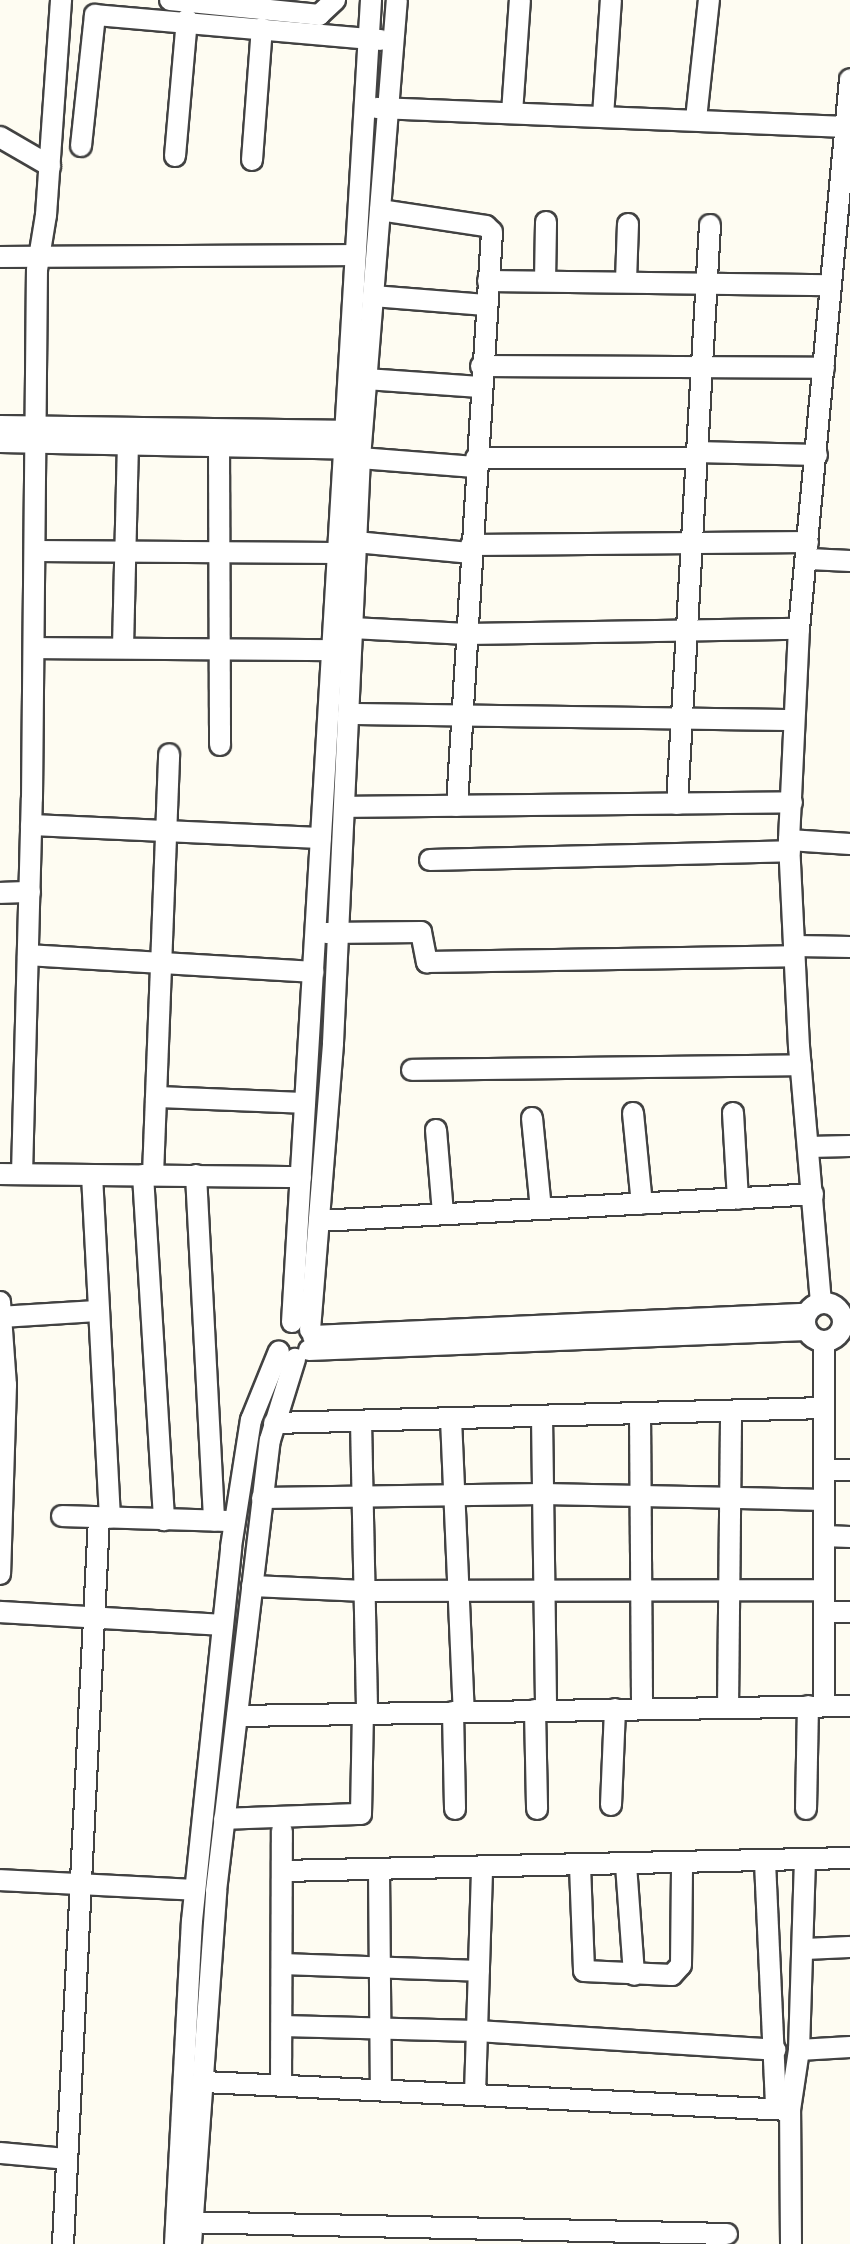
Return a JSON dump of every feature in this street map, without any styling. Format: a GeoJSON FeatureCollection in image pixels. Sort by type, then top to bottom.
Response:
{"type":"FeatureCollection","features":[{"type":"Feature","properties":{"kind":"street"},"geometry":{"type":"LineString","coordinates":[[22,1174],[30,892],[38,255],[50,166],[61,0]]}},
{"type":"Feature","properties":{"kind":"street"},"geometry":{"type":"LineString","coordinates":[[170,0],[265,13],[319,15],[335,0]]}},
{"type":"Feature","properties":{"kind":"street"},"geometry":{"type":"LineString","coordinates":[[175,2244],[184,2222],[204,2082],[224,1819],[262,1498],[274,1423],[300,1341],[319,1221],[339,932],[356,542],[355,255],[371,0]]}},
{"type":"Feature","properties":{"kind":"street"},"geometry":{"type":"LineString","coordinates":[[191,2244],[184,2222],[195,1890],[235,1522],[251,1420],[300,1341],[301,1177],[337,553],[366,379],[397,0]]}},
{"type":"Feature","properties":{"kind":"street"},"geometry":{"type":"LineString","coordinates":[[512,113],[520,0]]}},
{"type":"Feature","properties":{"kind":"street"},"geometry":{"type":"LineString","coordinates":[[603,116],[611,0]]}},
{"type":"Feature","properties":{"kind":"street"},"geometry":{"type":"LineString","coordinates":[[696,119],[709,0]]}},
{"type":"Feature","properties":{"kind":"street"},"geometry":{"type":"LineString","coordinates":[[252,160],[265,13]]}},
{"type":"Feature","properties":{"kind":"street"},"geometry":{"type":"LineString","coordinates":[[81,146],[95,15],[187,20],[265,13],[368,39],[394,42]]}},
{"type":"Feature","properties":{"kind":"street"},"geometry":{"type":"LineString","coordinates":[[175,156],[187,20]]}},
{"type":"Feature","properties":{"kind":"street"},"geometry":{"type":"LineString","coordinates":[[811,1315],[813,1194],[801,1065],[790,846],[799,629],[824,368],[837,276],[850,79]]}},
{"type":"Feature","properties":{"kind":"street"},"geometry":{"type":"LineString","coordinates":[[363,107],[696,119],[846,119]]}},
{"type":"Feature","properties":{"kind":"street"},"geometry":{"type":"LineString","coordinates":[[0,137],[50,166]]}},
{"type":"Feature","properties":{"kind":"street"},"geometry":{"type":"LineString","coordinates":[[380,210],[490,228],[457,806]]}},
{"type":"Feature","properties":{"kind":"street"},"geometry":{"type":"LineString","coordinates":[[545,281],[546,222]]}},
{"type":"Feature","properties":{"kind":"street"},"geometry":{"type":"LineString","coordinates":[[626,281],[628,224]]}},
{"type":"Feature","properties":{"kind":"street"},"geometry":{"type":"LineString","coordinates":[[677,804],[710,225]]}},
{"type":"Feature","properties":{"kind":"street"},"geometry":{"type":"LineString","coordinates":[[0,257],[355,255]]}},
{"type":"Feature","properties":{"kind":"street"},"geometry":{"type":"LineString","coordinates":[[488,281],[706,281],[837,276]]}},
{"type":"Feature","properties":{"kind":"street"},"geometry":{"type":"LineString","coordinates":[[373,296],[486,305]]}},
{"type":"Feature","properties":{"kind":"street"},"geometry":{"type":"LineString","coordinates":[[366,379],[824,368]]}},
{"type":"Feature","properties":{"kind":"street"},"geometry":{"type":"LineString","coordinates":[[0,426],[35,435],[128,445],[219,447],[354,444]]}},
{"type":"Feature","properties":{"kind":"street"},"geometry":{"type":"LineString","coordinates":[[0,442],[35,435],[354,444],[476,462],[695,455],[817,455]]}},
{"type":"Feature","properties":{"kind":"street"},"geometry":{"type":"LineString","coordinates":[[123,647],[128,445]]}},
{"type":"Feature","properties":{"kind":"street"},"geometry":{"type":"LineString","coordinates":[[219,447],[220,745]]}},
{"type":"Feature","properties":{"kind":"street"},"geometry":{"type":"LineString","coordinates":[[356,542],[471,549],[691,542],[808,551],[850,561]]}},
{"type":"Feature","properties":{"kind":"street"},"geometry":{"type":"LineString","coordinates":[[35,551],[337,553]]}},
{"type":"Feature","properties":{"kind":"street"},"geometry":{"type":"LineString","coordinates":[[352,628],[467,634],[686,628],[799,629]]}},
{"type":"Feature","properties":{"kind":"street"},"geometry":{"type":"LineString","coordinates":[[34,648],[332,650]]}},
{"type":"Feature","properties":{"kind":"street"},"geometry":{"type":"LineString","coordinates":[[348,714],[462,718],[794,720]]}},
{"type":"Feature","properties":{"kind":"street"},"geometry":{"type":"LineString","coordinates":[[164,1520],[148,1175],[156,1097],[169,754]]}},
{"type":"Feature","properties":{"kind":"street"},"geometry":{"type":"LineString","coordinates":[[344,807],[792,802]]}},
{"type":"Feature","properties":{"kind":"street"},"geometry":{"type":"LineString","coordinates":[[31,825],[321,838]]}},
{"type":"Feature","properties":{"kind":"street"},"geometry":{"type":"LineString","coordinates":[[430,860],[850,844]]}},
{"type":"Feature","properties":{"kind":"street"},"geometry":{"type":"LineString","coordinates":[[0,893],[30,892]]}},
{"type":"Feature","properties":{"kind":"street"},"geometry":{"type":"LineString","coordinates":[[315,933],[421,932],[427,962],[850,947]]}},
{"type":"Feature","properties":{"kind":"street"},"geometry":{"type":"LineString","coordinates":[[28,955],[313,972]]}},
{"type":"Feature","properties":{"kind":"street"},"geometry":{"type":"LineString","coordinates":[[412,1070],[801,1065]]}},
{"type":"Feature","properties":{"kind":"street"},"geometry":{"type":"LineString","coordinates":[[156,1097],[305,1103]]}},
{"type":"Feature","properties":{"kind":"street"},"geometry":{"type":"LineString","coordinates":[[633,1113],[642,1204]]}},
{"type":"Feature","properties":{"kind":"street"},"geometry":{"type":"LineString","coordinates":[[733,1113],[738,1199]]}},
{"type":"Feature","properties":{"kind":"street"},"geometry":{"type":"LineString","coordinates":[[532,1118],[541,1209]]}},
{"type":"Feature","properties":{"kind":"street"},"geometry":{"type":"LineString","coordinates":[[436,1130],[443,1214]]}},
{"type":"Feature","properties":{"kind":"street"},"geometry":{"type":"LineString","coordinates":[[809,1147],[850,1146]]}},
{"type":"Feature","properties":{"kind":"street"},"geometry":{"type":"LineString","coordinates":[[0,1174],[301,1177]]}},
{"type":"Feature","properties":{"kind":"street"},"geometry":{"type":"LineString","coordinates":[[63,2244],[94,1615],[104,1518],[92,1175]]}},
{"type":"Feature","properties":{"kind":"street"},"geometry":{"type":"LineString","coordinates":[[196,1175],[214,1521]]}},
{"type":"Feature","properties":{"kind":"street"},"geometry":{"type":"LineString","coordinates":[[319,1221],[813,1194]]}},
{"type":"Feature","properties":{"kind":"street"},"geometry":{"type":"LineString","coordinates":[[0,1302],[6,1385],[0,1574]]}},
{"type":"Feature","properties":{"kind":"street"},"geometry":{"type":"LineString","coordinates":[[300,1341],[811,1315],[838,1309],[841,1331],[824,1408],[824,1612],[806,1809]]}},
{"type":"Feature","properties":{"kind":"street"},"geometry":{"type":"LineString","coordinates":[[0,1316],[99,1311]]}},
{"type":"Feature","properties":{"kind":"street"},"geometry":{"type":"LineString","coordinates":[[811,1315],[841,1331]]}},
{"type":"Feature","properties":{"kind":"street"},"geometry":{"type":"LineString","coordinates":[[274,1423],[824,1408]]}},
{"type":"Feature","properties":{"kind":"street"},"geometry":{"type":"LineString","coordinates":[[728,1707],[731,1411]]}},
{"type":"Feature","properties":{"kind":"street"},"geometry":{"type":"LineString","coordinates":[[640,1413],[642,1709]]}},
{"type":"Feature","properties":{"kind":"street"},"geometry":{"type":"LineString","coordinates":[[537,1809],[545,1589],[542,1416]]}},
{"type":"Feature","properties":{"kind":"street"},"geometry":{"type":"LineString","coordinates":[[451,1419],[459,1590],[455,1809]]}},
{"type":"Feature","properties":{"kind":"street"},"geometry":{"type":"LineString","coordinates":[[224,1819],[361,1814],[365,1591],[361,1421]]}},
{"type":"Feature","properties":{"kind":"street"},"geometry":{"type":"LineString","coordinates":[[824,1470],[850,1470]]}},
{"type":"Feature","properties":{"kind":"street"},"geometry":{"type":"LineString","coordinates":[[262,1498],[543,1494],[824,1500]]}},
{"type":"Feature","properties":{"kind":"street"},"geometry":{"type":"LineString","coordinates":[[62,1516],[235,1522]]}},
{"type":"Feature","properties":{"kind":"street"},"geometry":{"type":"LineString","coordinates":[[824,1536],[850,1537]]}},
{"type":"Feature","properties":{"kind":"street"},"geometry":{"type":"LineString","coordinates":[[252,1586],[365,1591],[545,1589],[641,1593],[824,1590]]}},
{"type":"Feature","properties":{"kind":"street"},"geometry":{"type":"LineString","coordinates":[[0,1612],[94,1615],[223,1625]]}},
{"type":"Feature","properties":{"kind":"street"},"geometry":{"type":"LineString","coordinates":[[824,1612],[850,1612]]}},
{"type":"Feature","properties":{"kind":"street"},"geometry":{"type":"LineString","coordinates":[[237,1716],[850,1706]]}},
{"type":"Feature","properties":{"kind":"street"},"geometry":{"type":"LineString","coordinates":[[611,1805],[615,1709]]}},
{"type":"Feature","properties":{"kind":"street"},"geometry":{"type":"LineString","coordinates":[[281,2085],[282,1831]]}},
{"type":"Feature","properties":{"kind":"street"},"geometry":{"type":"LineString","coordinates":[[282,1871],[850,1858]]}},
{"type":"Feature","properties":{"kind":"street"},"geometry":{"type":"LineString","coordinates":[[783,2109],[799,2050],[805,1861]]}},
{"type":"Feature","properties":{"kind":"street"},"geometry":{"type":"LineString","coordinates":[[765,1862],[775,2050],[783,2109],[791,2244]]}},
{"type":"Feature","properties":{"kind":"street"},"geometry":{"type":"LineString","coordinates":[[580,1866],[584,1971],[672,1975],[679,1970],[682,1864]]}},
{"type":"Feature","properties":{"kind":"street"},"geometry":{"type":"LineString","coordinates":[[626,1865],[634,1975]]}},
{"type":"Feature","properties":{"kind":"street"},"geometry":{"type":"LineString","coordinates":[[475,2094],[482,1868]]}},
{"type":"Feature","properties":{"kind":"street"},"geometry":{"type":"LineString","coordinates":[[379,1870],[381,2090]]}},
{"type":"Feature","properties":{"kind":"street"},"geometry":{"type":"LineString","coordinates":[[0,1880],[80,1881],[195,1890]]}},
{"type":"Feature","properties":{"kind":"street"},"geometry":{"type":"LineString","coordinates":[[804,1949],[850,1947]]}},
{"type":"Feature","properties":{"kind":"street"},"geometry":{"type":"LineString","coordinates":[[282,1964],[479,1971]]}},
{"type":"Feature","properties":{"kind":"street"},"geometry":{"type":"LineString","coordinates":[[282,2026],[381,2026],[775,2050]]}},
{"type":"Feature","properties":{"kind":"street"},"geometry":{"type":"LineString","coordinates":[[799,2050],[850,2047]]}},
{"type":"Feature","properties":{"kind":"street"},"geometry":{"type":"LineString","coordinates":[[204,2082],[783,2109]]}},
{"type":"Feature","properties":{"kind":"street"},"geometry":{"type":"LineString","coordinates":[[0,2153],[67,2159]]}},
{"type":"Feature","properties":{"kind":"street"},"geometry":{"type":"LineString","coordinates":[[184,2222],[284,2234],[673,2239],[727,2234]]}}]}
